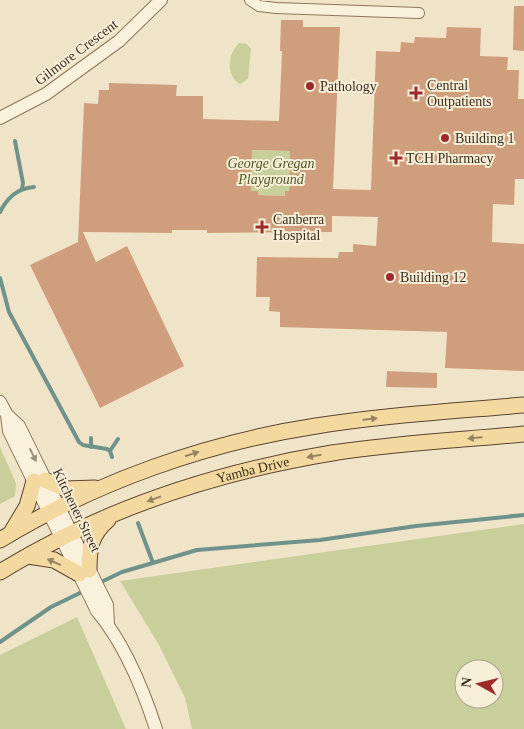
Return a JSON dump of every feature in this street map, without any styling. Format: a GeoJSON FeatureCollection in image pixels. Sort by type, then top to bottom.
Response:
{"type":"FeatureCollection","features":[{"type":"Feature","properties":{"kind":"main road"},"geometry":{"type":"LineString","coordinates":[[5,537],[54,510],[101,488],[145,470],[202,451],[270,434],[316,426],[379,418],[524,405]]}},
{"type":"Feature","properties":{"kind":"main road","name":"Yamba Drive"},"geometry":{"type":"LineString","coordinates":[[0,572],[66,535],[112,515],[217,478],[283,462],[357,450],[524,434]]}},
{"type":"Feature","properties":{"kind":"main road"},"geometry":{"type":"LineString","coordinates":[[5,537],[27,506],[39,480],[66,489],[101,488]]}},
{"type":"Feature","properties":{"kind":"main road"},"geometry":{"type":"LineString","coordinates":[[28,556],[54,560],[84,572],[97,530],[112,515]]}},
{"type":"Feature","properties":{"kind":"street","name":"Gilmore Crescent"},"geometry":{"type":"LineString","coordinates":[[0,118],[46,94],[119,41],[161,0]]}},
{"type":"Feature","properties":{"kind":"street"},"geometry":{"type":"LineString","coordinates":[[250,0],[258,6],[276,8],[419,13]]}},
{"type":"Feature","properties":{"kind":"street","name":"Kitchener Street"},"geometry":{"type":"LineString","coordinates":[[0,402],[7,416],[9,431],[39,480],[94,591],[97,611],[108,624],[124,653],[149,707],[156,729]]}},
{"type":"Feature","properties":{"kind":"green space"},"geometry":{"type":"Polygon","coordinates":[[[239,43],[247,44],[251,49],[248,79],[240,84],[235,80],[230,70],[232,53],[239,43]]]}},
{"type":"Feature","properties":{"kind":"green space","name":"George Gregan Playground"},"geometry":{"type":"Polygon","coordinates":[[[252,150],[290,151],[289,191],[285,191],[285,196],[258,195],[258,191],[251,191],[252,150]]]}},
{"type":"Feature","properties":{"kind":"green space"},"geometry":{"type":"Polygon","coordinates":[[[0,447],[16,483],[15,496],[0,504],[0,447]]]}},
{"type":"Feature","properties":{"kind":"green space"},"geometry":{"type":"Polygon","coordinates":[[[524,524],[524,729],[192,729],[185,698],[159,645],[120,581],[524,524]]]}},
{"type":"Feature","properties":{"kind":"green space"},"geometry":{"type":"Polygon","coordinates":[[[77,617],[126,729],[0,729],[0,655],[77,617]]]}},
{"type":"Feature","properties":{"kind":"building"},"geometry":{"type":"Polygon","coordinates":[[[514,6],[524,6],[524,51],[513,50],[514,6]]]}},
{"type":"Feature","properties":{"kind":"building"},"geometry":{"type":"Polygon","coordinates":[[[281,20],[303,20],[303,27],[340,27],[333,189],[371,190],[376,51],[400,52],[401,42],[414,43],[415,37],[446,38],[447,27],[481,28],[480,56],[508,57],[507,70],[519,70],[518,99],[524,99],[524,179],[515,179],[514,205],[493,204],[492,242],[524,244],[524,371],[445,368],[447,332],[280,327],[280,312],[269,311],[270,297],[256,297],[257,257],[338,258],[339,252],[353,252],[353,244],[376,246],[378,217],[332,216],[332,232],[207,233],[207,230],[172,230],[172,233],[83,232],[96,262],[127,246],[184,366],[100,408],[30,265],[78,242],[84,103],[98,104],[99,90],[109,90],[109,83],[177,85],[176,96],[203,96],[203,119],[279,121],[282,51],[280,51],[281,20]],[[252,150],[251,191],[258,191],[258,195],[285,196],[285,191],[289,191],[290,151],[252,150]]]}},
{"type":"Feature","properties":{"kind":"building"},"geometry":{"type":"Polygon","coordinates":[[[387,371],[437,373],[437,388],[386,387],[387,371]]]}},
{"type":"Feature","properties":{"kind":"waterway"},"geometry":{"type":"LineString","coordinates":[[15,141],[23,183],[22,189]]}},
{"type":"Feature","properties":{"kind":"waterway"},"geometry":{"type":"LineString","coordinates":[[0,212],[13,195],[22,189],[34,187]]}},
{"type":"Feature","properties":{"kind":"waterway"},"geometry":{"type":"LineString","coordinates":[[0,278],[9,312],[79,442],[83,445],[107,449],[112,457]]}},
{"type":"Feature","properties":{"kind":"waterway"},"geometry":{"type":"LineString","coordinates":[[91,438],[91,447]]}},
{"type":"Feature","properties":{"kind":"waterway"},"geometry":{"type":"LineString","coordinates":[[110,451],[118,439]]}},
{"type":"Feature","properties":{"kind":"waterway"},"geometry":{"type":"LineString","coordinates":[[99,583],[122,572],[197,550],[320,540],[416,526],[524,515]]}},
{"type":"Feature","properties":{"kind":"waterway"},"geometry":{"type":"LineString","coordinates":[[138,523],[153,563]]}},
{"type":"Feature","properties":{"kind":"waterway"},"geometry":{"type":"LineString","coordinates":[[0,642],[51,607],[84,591]]}},
{"type":"Feature","properties":{"kind":"place","name":"Pathology"},"geometry":{"type":"Point","coordinates":[310,86]}},
{"type":"Feature","properties":{"kind":"place","name":"Central Outpatients"},"geometry":{"type":"Point","coordinates":[416,93]}},
{"type":"Feature","properties":{"kind":"place","name":"Building 1"},"geometry":{"type":"Point","coordinates":[445,138]}},
{"type":"Feature","properties":{"kind":"place","name":"TCH Pharmacy"},"geometry":{"type":"Point","coordinates":[396,158]}},
{"type":"Feature","properties":{"kind":"place","name":"Canberra Hospital"},"geometry":{"type":"Point","coordinates":[262,227]}},
{"type":"Feature","properties":{"kind":"place","name":"Building 12"},"geometry":{"type":"Point","coordinates":[390,277]}}]}
